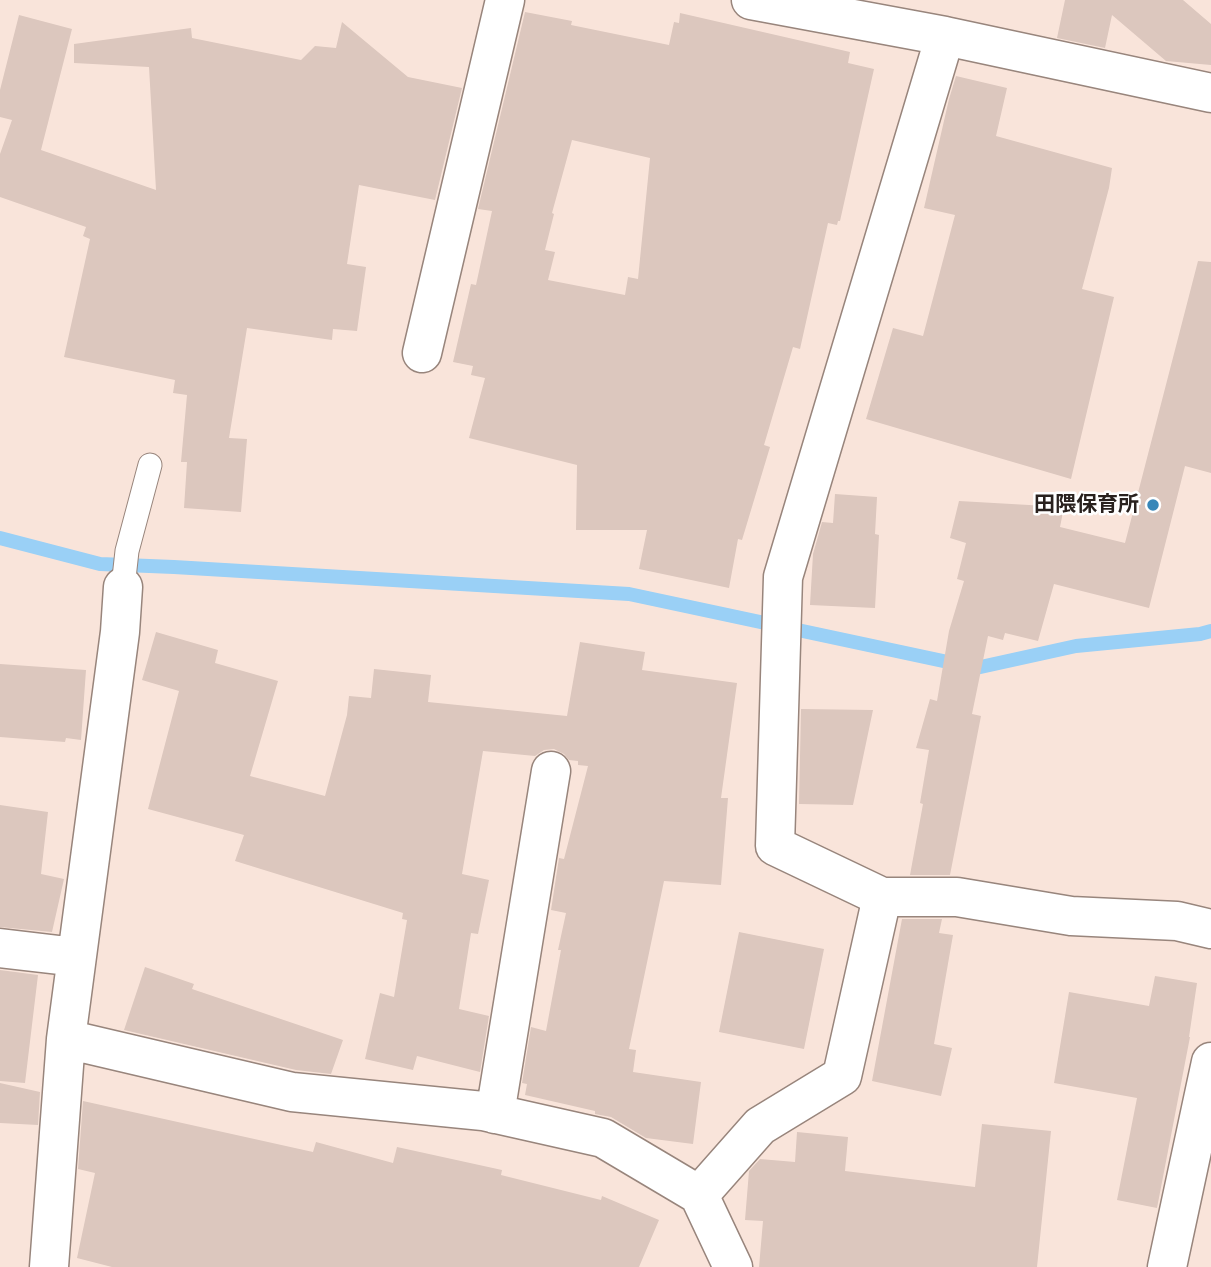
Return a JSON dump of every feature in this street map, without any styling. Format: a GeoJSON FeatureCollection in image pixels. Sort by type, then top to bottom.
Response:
{"type":"FeatureCollection","features":[{"type":"Feature","properties":{"kind":"street"},"geometry":{"type":"LineString","coordinates":[[422,353],[505,0]]}},
{"type":"Feature","properties":{"kind":"street"},"geometry":{"type":"LineString","coordinates":[[751,0],[945,36],[1211,93]]}},
{"type":"Feature","properties":{"kind":"street"},"geometry":{"type":"LineString","coordinates":[[945,36],[783,577],[775,846],[882,897],[957,897],[1071,916],[1177,921],[1211,929]]}},
{"type":"Feature","properties":{"kind":"street"},"geometry":{"type":"LineString","coordinates":[[49,1267],[66,1039],[120,632],[125,569]]}},
{"type":"Feature","properties":{"kind":"street"},"geometry":{"type":"LineString","coordinates":[[495,1114],[551,771]]}},
{"type":"Feature","properties":{"kind":"street"},"geometry":{"type":"LineString","coordinates":[[699,1195],[760,1126],[842,1076],[882,897]]}},
{"type":"Feature","properties":{"kind":"street"},"geometry":{"type":"LineString","coordinates":[[0,948],[76,957]]}},
{"type":"Feature","properties":{"kind":"street"},"geometry":{"type":"LineString","coordinates":[[66,1039],[292,1092],[483,1111],[603,1138],[699,1195],[733,1267]]}},
{"type":"Feature","properties":{"kind":"street"},"geometry":{"type":"LineString","coordinates":[[1167,1267],[1211,1062]]}},
{"type":"Feature","properties":{"kind":"lane"},"geometry":{"type":"LineString","coordinates":[[125,569],[150,465]]}},
{"type":"Feature","properties":{"kind":"building"},"geometry":{"type":"Polygon","coordinates":[[[1065,0],[1183,0],[1211,24],[1211,65],[1166,61],[1112,15],[1105,48],[1057,38],[1065,0]]]}},
{"type":"Feature","properties":{"kind":"building"},"geometry":{"type":"Polygon","coordinates":[[[525,12],[572,21],[571,25],[669,45],[674,22],[679,23],[680,13],[850,52],[848,63],[874,69],[840,221],[837,225],[828,223],[800,349],[793,347],[764,445],[770,447],[742,540],[738,539],[729,588],[639,569],[647,530],[576,530],[577,465],[469,438],[485,378],[471,375],[473,366],[453,362],[471,284],[476,285],[492,211],[478,209],[525,12]],[[572,140],[545,250],[555,252],[548,280],[625,295],[628,277],[638,279],[650,158],[572,140]]]}},
{"type":"Feature","properties":{"kind":"building"},"geometry":{"type":"Polygon","coordinates":[[[19,15],[72,29],[41,150],[156,190],[149,67],[74,63],[74,44],[191,28],[192,38],[301,60],[315,46],[336,48],[342,22],[408,77],[462,88],[435,200],[359,185],[347,264],[366,267],[357,331],[333,329],[332,340],[247,328],[229,438],[247,439],[241,512],[184,508],[187,462],[181,462],[187,395],[173,393],[175,380],[64,357],[90,239],[83,236],[86,227],[0,197],[0,154],[12,120],[0,117],[0,90],[19,15]]]}},
{"type":"Feature","properties":{"kind":"building"},"geometry":{"type":"Polygon","coordinates":[[[956,76],[1007,88],[996,136],[1112,168],[1082,289],[1114,297],[1071,479],[866,419],[893,328],[923,336],[955,215],[924,208],[956,76]]]}},
{"type":"Feature","properties":{"kind":"building"},"geometry":{"type":"Polygon","coordinates":[[[1198,261],[1211,262],[1211,473],[1185,466],[1149,608],[1054,584],[1038,641],[1005,633],[1003,640],[988,636],[972,714],[981,716],[950,875],[910,875],[923,804],[920,803],[929,750],[916,748],[930,699],[937,701],[949,631],[964,581],[957,579],[966,543],[950,538],[959,501],[1064,507],[1060,527],[1125,543],[1198,261]]]}},
{"type":"Feature","properties":{"kind":"building"},"geometry":{"type":"Polygon","coordinates":[[[835,494],[877,497],[875,534],[879,535],[875,608],[810,605],[813,554],[822,522],[833,523],[835,494]]]}},
{"type":"Feature","properties":{"kind":"building"},"geometry":{"type":"Polygon","coordinates":[[[156,632],[218,650],[215,663],[278,681],[250,776],[325,796],[347,715],[349,696],[371,698],[374,669],[431,675],[428,702],[567,716],[580,642],[645,652],[642,670],[737,683],[721,798],[728,798],[721,885],[664,881],[629,1049],[636,1050],[633,1072],[701,1082],[693,1144],[646,1138],[611,1117],[595,1114],[595,1111],[525,1095],[527,1084],[522,1083],[531,1027],[546,1031],[561,950],[558,950],[566,913],[551,910],[559,858],[564,859],[588,766],[578,765],[578,761],[569,760],[554,749],[544,750],[535,756],[483,751],[462,874],[489,880],[478,934],[471,933],[459,1009],[489,1016],[480,1072],[417,1056],[413,1070],[365,1059],[380,993],[394,997],[407,920],[402,919],[403,913],[235,861],[244,835],[148,809],[179,691],[142,680],[156,632]]]}},
{"type":"Feature","properties":{"kind":"building"},"geometry":{"type":"Polygon","coordinates":[[[0,664],[86,670],[81,740],[66,738],[65,742],[0,737],[0,664]]]}},
{"type":"Feature","properties":{"kind":"building"},"geometry":{"type":"Polygon","coordinates":[[[801,709],[873,710],[853,805],[799,804],[801,709]]]}},
{"type":"Feature","properties":{"kind":"building"},"geometry":{"type":"Polygon","coordinates":[[[0,805],[48,812],[41,874],[64,879],[52,932],[0,927],[0,805]]]}},
{"type":"Feature","properties":{"kind":"building"},"geometry":{"type":"Polygon","coordinates":[[[902,919],[942,919],[939,933],[953,935],[934,1044],[952,1048],[941,1096],[872,1081],[902,919]]]}},
{"type":"Feature","properties":{"kind":"building"},"geometry":{"type":"Polygon","coordinates":[[[739,932],[824,949],[804,1049],[719,1032],[739,932]]]}},
{"type":"Feature","properties":{"kind":"building"},"geometry":{"type":"Polygon","coordinates":[[[145,967],[194,984],[192,989],[343,1040],[331,1074],[296,1070],[124,1030],[145,967]]]}},
{"type":"Feature","properties":{"kind":"building"},"geometry":{"type":"Polygon","coordinates":[[[0,970],[38,975],[25,1083],[0,1081],[0,970]]]}},
{"type":"Feature","properties":{"kind":"building"},"geometry":{"type":"Polygon","coordinates":[[[1155,976],[1197,983],[1190,1037],[1157,1208],[1117,1200],[1137,1098],[1054,1083],[1069,992],[1149,1006],[1155,976]]]}},
{"type":"Feature","properties":{"kind":"building"},"geometry":{"type":"Polygon","coordinates":[[[0,1083],[40,1092],[38,1125],[0,1123],[0,1083]]]}},
{"type":"Feature","properties":{"kind":"building"},"geometry":{"type":"Polygon","coordinates":[[[83,1101],[313,1152],[316,1142],[393,1163],[397,1147],[502,1170],[501,1175],[601,1200],[602,1196],[659,1220],[639,1267],[112,1267],[77,1258],[95,1173],[78,1169],[83,1101]]]}},
{"type":"Feature","properties":{"kind":"building"},"geometry":{"type":"Polygon","coordinates":[[[982,1124],[1051,1131],[1037,1267],[759,1267],[763,1221],[745,1220],[749,1171],[760,1159],[795,1162],[797,1132],[848,1137],[845,1171],[975,1187],[982,1124]]]}},
{"type":"Feature","properties":{"kind":"waterway"},"geometry":{"type":"LineString","coordinates":[[0,538],[100,564],[629,594],[976,668],[1076,646],[1211,631]]}},
{"type":"Feature","properties":{"kind":"place","name":"田隈保育所"},"geometry":{"type":"Point","coordinates":[1153,505]}}]}
